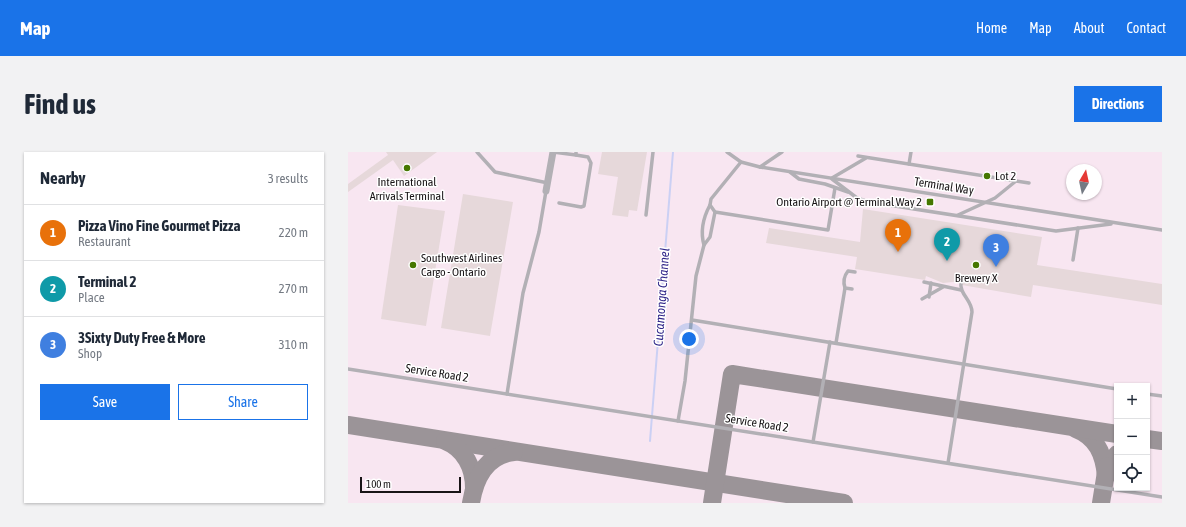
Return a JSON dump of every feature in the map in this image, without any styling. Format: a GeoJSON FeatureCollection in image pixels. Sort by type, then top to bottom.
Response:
{"type":"FeatureCollection","features":[{"type":"Feature","properties":{"kind":"street"},"geometry":{"type":"LineString","coordinates":[[547,187],[553,152]]}},
{"type":"Feature","properties":{"kind":"lane"},"geometry":{"type":"LineString","coordinates":[[478,152],[495,172],[547,187],[539,232],[522,293],[508,394]]}},
{"type":"Feature","properties":{"kind":"lane"},"geometry":{"type":"LineString","coordinates":[[553,152],[576,154],[588,157],[591,163],[584,206],[580,207],[559,203]]}},
{"type":"Feature","properties":{"kind":"lane"},"geometry":{"type":"LineString","coordinates":[[646,216],[653,152]]}},
{"type":"Feature","properties":{"kind":"lane","name":"Terminal Way"},"geometry":{"type":"LineString","coordinates":[[727,152],[741,162],[760,167],[1162,230]]}},
{"type":"Feature","properties":{"kind":"lane"},"geometry":{"type":"LineString","coordinates":[[760,167],[782,152]]}},
{"type":"Feature","properties":{"kind":"lane"},"geometry":{"type":"LineString","coordinates":[[909,164],[911,152]]}},
{"type":"Feature","properties":{"kind":"lane"},"geometry":{"type":"LineString","coordinates":[[858,156],[1029,183]]}},
{"type":"Feature","properties":{"kind":"lane"},"geometry":{"type":"LineString","coordinates":[[831,178],[841,174],[862,159],[869,158]]}},
{"type":"Feature","properties":{"kind":"lane"},"geometry":{"type":"LineString","coordinates":[[704,245],[702,236],[705,215],[711,199],[741,162]]}},
{"type":"Feature","properties":{"kind":"lane"},"geometry":{"type":"LineString","coordinates":[[790,172],[799,179],[825,184],[851,193]]}},
{"type":"Feature","properties":{"kind":"lane"},"geometry":{"type":"LineString","coordinates":[[831,178],[857,198],[869,202],[1056,231],[1118,223]]}},
{"type":"Feature","properties":{"kind":"lane"},"geometry":{"type":"LineString","coordinates":[[954,215],[986,202],[1016,181]]}},
{"type":"Feature","properties":{"kind":"lane"},"geometry":{"type":"LineString","coordinates":[[710,205],[715,212],[828,230],[835,188]]}},
{"type":"Feature","properties":{"kind":"lane"},"geometry":{"type":"LineString","coordinates":[[678,421],[685,381],[696,276],[704,245],[710,237],[715,212]]}},
{"type":"Feature","properties":{"kind":"lane"},"geometry":{"type":"LineString","coordinates":[[1073,260],[1078,228]]}},
{"type":"Feature","properties":{"kind":"lane"},"geometry":{"type":"LineString","coordinates":[[836,343],[845,288],[843,283],[845,274],[848,271],[855,272]]}},
{"type":"Feature","properties":{"kind":"lane"},"geometry":{"type":"LineString","coordinates":[[924,282],[961,290]]}},
{"type":"Feature","properties":{"kind":"lane"},"geometry":{"type":"LineString","coordinates":[[948,464],[972,308],[961,290],[961,282]]}},
{"type":"Feature","properties":{"kind":"lane"},"geometry":{"type":"LineString","coordinates":[[929,297],[931,283]]}},
{"type":"Feature","properties":{"kind":"lane"},"geometry":{"type":"LineString","coordinates":[[922,299],[929,297],[944,287]]}},
{"type":"Feature","properties":{"kind":"lane"},"geometry":{"type":"LineString","coordinates":[[845,288],[852,289]]}},
{"type":"Feature","properties":{"kind":"lane"},"geometry":{"type":"LineString","coordinates":[[692,320],[1114,389]]}},
{"type":"Feature","properties":{"kind":"lane"},"geometry":{"type":"LineString","coordinates":[[813,442],[830,342]]}},
{"type":"Feature","properties":{"kind":"lane","name":"Service Road 2"},"geometry":{"type":"LineString","coordinates":[[348,369],[1162,497]]}},
{"type":"Feature","properties":{"kind":"lane"},"geometry":{"type":"LineString","coordinates":[[1150,394],[1162,396]]}},
{"type":"Feature","properties":{"kind":"shaded area"},"geometry":{"type":"Polygon","coordinates":[[[348,152],[1162,152],[1162,503],[348,503],[348,152]]]}},
{"type":"Feature","properties":{"kind":"building","name":"International Arrivals Terminal"},"geometry":{"type":"Polygon","coordinates":[[[386,152],[437,152],[404,176],[393,160],[348,192],[348,184],[388,155],[386,152]]]}},
{"type":"Feature","properties":{"kind":"building"},"geometry":{"type":"Polygon","coordinates":[[[602,152],[647,152],[637,211],[629,210],[628,217],[612,215],[618,177],[598,174],[602,152]]]}},
{"type":"Feature","properties":{"kind":"building"},"geometry":{"type":"Polygon","coordinates":[[[463,194],[513,202],[490,336],[441,328],[463,194]]]}},
{"type":"Feature","properties":{"kind":"building","name":"Southwest Airlines Cargo - Ontario"},"geometry":{"type":"Polygon","coordinates":[[[398,205],[445,211],[426,326],[381,319],[398,205]]]}},
{"type":"Feature","properties":{"kind":"building"},"geometry":{"type":"Polygon","coordinates":[[[863,209],[1042,237],[1037,265],[1162,284],[1162,305],[1033,285],[1031,297],[962,285],[962,281],[943,283],[926,276],[925,280],[855,269],[857,257],[766,243],[769,228],[860,242],[863,209]]]}},
{"type":"Feature","properties":{"kind":"waterway","name":"Cucamonga Channel"},"geometry":{"type":"LineString","coordinates":[[650,441],[673,152]]}},
{"type":"Feature","properties":{"kind":"taxiway"},"geometry":{"type":"LineString","coordinates":[[712,503],[732,374],[1114,434]]}},
{"type":"Feature","properties":{"kind":"taxiway"},"geometry":{"type":"LineString","coordinates":[[348,425],[844,503]]}},
{"type":"Feature","properties":{"kind":"taxiway"},"geometry":{"type":"LineString","coordinates":[[1076,429],[1089,437],[1098,448],[1101,454],[1106,476],[1108,467],[1116,455]]}},
{"type":"Feature","properties":{"kind":"taxiway"},"geometry":{"type":"LineString","coordinates":[[1150,439],[1162,441]]}},
{"type":"Feature","properties":{"kind":"taxiway"},"geometry":{"type":"LineString","coordinates":[[445,441],[458,449],[467,460],[472,473],[474,488]]}},
{"type":"Feature","properties":{"kind":"taxiway"},"geometry":{"type":"LineString","coordinates":[[471,503],[475,485],[489,463],[504,454],[514,452]]}},
{"type":"Feature","properties":{"kind":"taxiway"},"geometry":{"type":"LineString","coordinates":[[1101,503],[1107,466]]}},
{"type":"Feature","properties":{"kind":"place","name":"International Arrivals Terminal"},"geometry":{"type":"Point","coordinates":[407,168]}},
{"type":"Feature","properties":{"kind":"place","name":"Lot 2"},"geometry":{"type":"Point","coordinates":[987,176]}},
{"type":"Feature","properties":{"kind":"place","name":"Ontario Airport @ Terminal Way 2"},"geometry":{"type":"Point","coordinates":[930,202]}},
{"type":"Feature","properties":{"kind":"place","name":"Pizza Vino Fine Gourmet Pizza"},"geometry":{"type":"Point","coordinates":[898,252]}},
{"type":"Feature","properties":{"kind":"place","name":"Terminal 2"},"geometry":{"type":"Point","coordinates":[947,261]}},
{"type":"Feature","properties":{"kind":"place","name":"Southwest Airlines Cargo - Ontario"},"geometry":{"type":"Point","coordinates":[413,265]}},
{"type":"Feature","properties":{"kind":"place","name":"Brewery X"},"geometry":{"type":"Point","coordinates":[976,265]}},
{"type":"Feature","properties":{"kind":"place","name":"3Sixty Duty Free & More"},"geometry":{"type":"Point","coordinates":[996,267]}}]}
